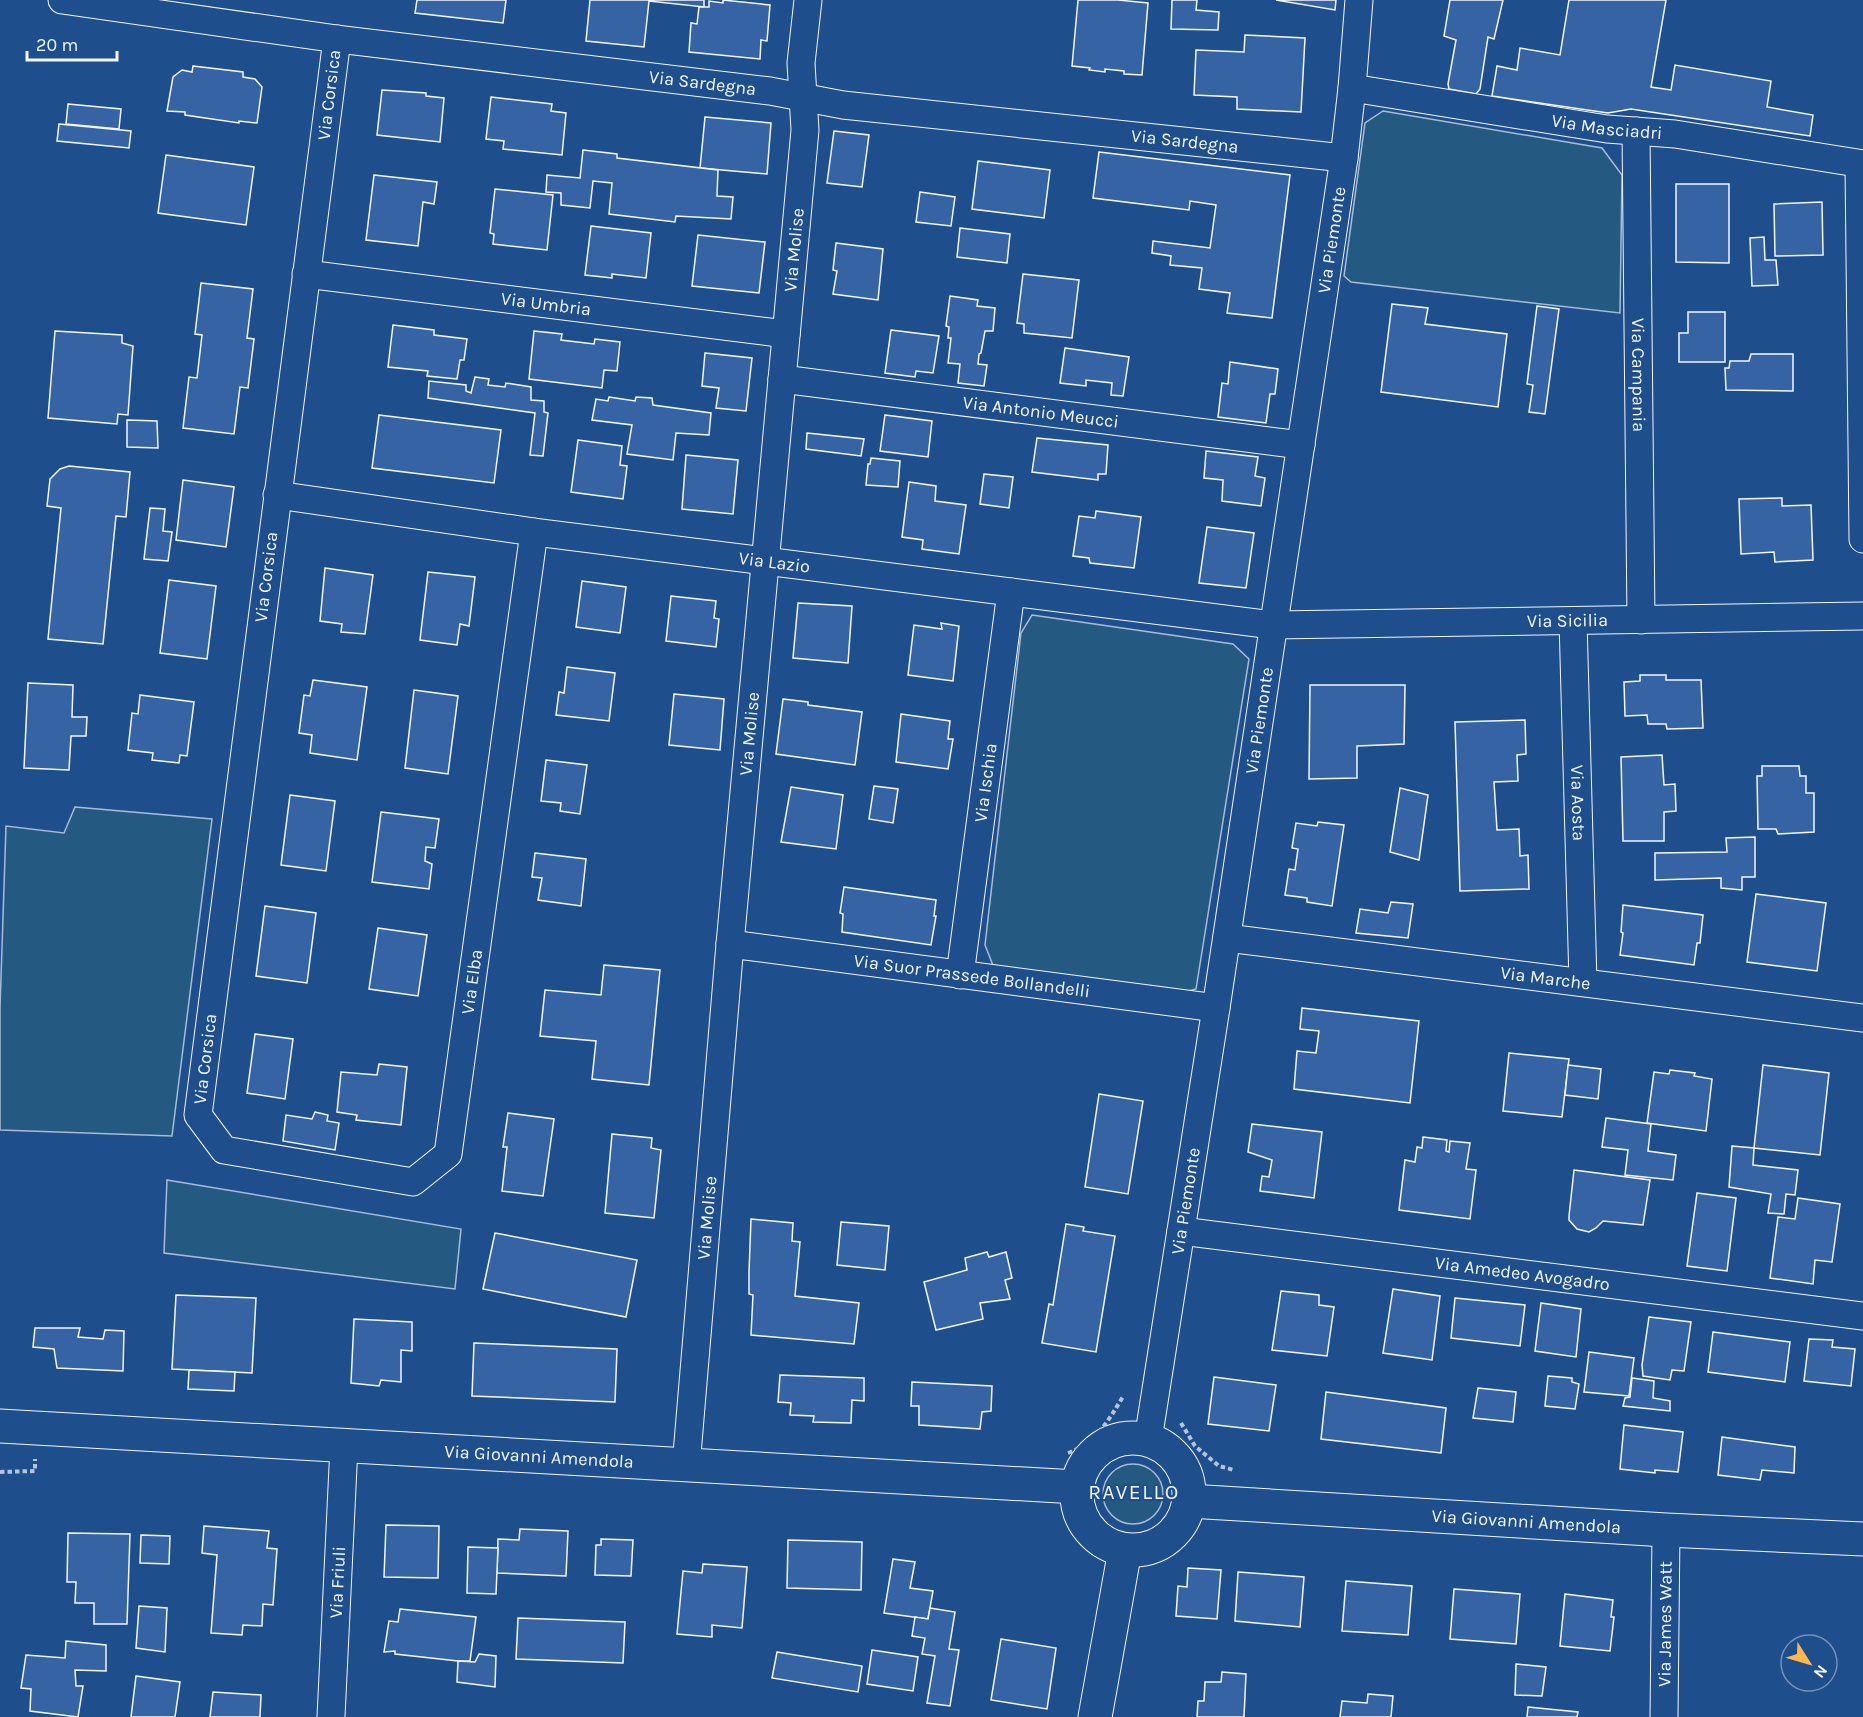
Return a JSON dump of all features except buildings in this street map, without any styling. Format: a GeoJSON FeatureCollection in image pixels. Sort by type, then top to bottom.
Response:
{"type":"FeatureCollection","features":[{"type":"Feature","properties":{"kind":"street","name":"Via Sardegna"},"geometry":{"type":"LineString","coordinates":[[62,0],[337,39],[770,91],[843,105],[1344,158]]}},
{"type":"Feature","properties":{"kind":"street","name":"Via Molise"},"geometry":{"type":"LineString","coordinates":[[687,1466],[730,944],[805,130],[801,63],[808,0]]}},
{"type":"Feature","properties":{"kind":"street","name":"Via Piemonte"},"geometry":{"type":"LineString","coordinates":[[1148,1440],[1227,938],[1344,158],[1359,0]]}},
{"type":"Feature","properties":{"kind":"street","name":"Via Corsica"},"geometry":{"type":"LineString","coordinates":[[198,1115],[337,39]]}},
{"type":"Feature","properties":{"kind":"street","name":"Via Masciadri"},"geometry":{"type":"LineString","coordinates":[[1352,88],[1607,129],[1675,134],[1861,164]]}},
{"type":"Feature","properties":{"kind":"street","name":"Via Campania"},"geometry":{"type":"LineString","coordinates":[[1636,131],[1641,620]]}},
{"type":"Feature","properties":{"kind":"street"},"geometry":{"type":"LineString","coordinates":[[1861,164],[1863,539]]}},
{"type":"Feature","properties":{"kind":"street","name":"Via Umbria"},"geometry":{"type":"LineString","coordinates":[[306,274],[786,334]]}},
{"type":"Feature","properties":{"kind":"street","name":"Via Antonio Meucci"},"geometry":{"type":"LineString","coordinates":[[782,379],[1301,445]]}},
{"type":"Feature","properties":{"kind":"street","name":"Via Lazio"},"geometry":{"type":"LineString","coordinates":[[277,495],[534,532],[1273,626]]}},
{"type":"Feature","properties":{"kind":"street","name":"Via Elba"},"geometry":{"type":"LineString","coordinates":[[198,1115],[224,1149],[413,1182],[448,1154],[534,532]]}},
{"type":"Feature","properties":{"kind":"street","name":"Via Ischia"},"geometry":{"type":"LineString","coordinates":[[960,975],[1011,592]]}},
{"type":"Feature","properties":{"kind":"street","name":"Via Sicilia"},"geometry":{"type":"LineString","coordinates":[[1273,626],[1863,616]]}},
{"type":"Feature","properties":{"kind":"street","name":"Via Aosta"},"geometry":{"type":"LineString","coordinates":[[1573,621],[1583,982]]}},
{"type":"Feature","properties":{"kind":"street","name":"Via Marche"},"geometry":{"type":"LineString","coordinates":[[1227,938],[1863,1018]]}},
{"type":"Feature","properties":{"kind":"street","name":"Via Suor Prassede Bollandelli"},"geometry":{"type":"LineString","coordinates":[[730,944],[1216,1008]]}},
{"type":"Feature","properties":{"kind":"street","name":"Via Amedeo Avogadro"},"geometry":{"type":"LineString","coordinates":[[1181,1231],[1863,1316]]}},
{"type":"Feature","properties":{"kind":"street","name":"Via Giovanni Amendola"},"geometry":{"type":"LineString","coordinates":[[0,1426],[1077,1488]]}},
{"type":"Feature","properties":{"kind":"street"},"geometry":{"type":"LineString","coordinates":[[1124,1438],[1148,1440],[1166,1448],[1180,1462],[1188,1481],[1189,1501],[1182,1522],[1168,1539],[1148,1549],[1125,1550],[1104,1544],[1088,1529],[1078,1509],[1077,1488],[1085,1465],[1101,1448],[1124,1438]]}},
{"type":"Feature","properties":{"kind":"street","name":"Via Friuli"},"geometry":{"type":"LineString","coordinates":[[331,1717],[344,1446]]}},
{"type":"Feature","properties":{"kind":"street","name":"Via Giovanni Amendola"},"geometry":{"type":"LineString","coordinates":[[1189,1501],[1666,1530],[1863,1539]]}},
{"type":"Feature","properties":{"kind":"street","name":"Via James Watt"},"geometry":{"type":"LineString","coordinates":[[1664,1717],[1666,1530]]}},
{"type":"Feature","properties":{"kind":"street"},"geometry":{"type":"LineString","coordinates":[[1095,1717],[1125,1550]]}},
{"type":"Feature","properties":{"kind":"shaded area"},"geometry":{"type":"Polygon","coordinates":[[[1383,111],[1602,148],[1622,175],[1620,313],[1351,282],[1344,276],[1365,123],[1383,111]]]}},
{"type":"Feature","properties":{"kind":"shaded area"},"geometry":{"type":"Polygon","coordinates":[[[1032,615],[1233,644],[1249,659],[1196,989],[1185,992],[994,968],[985,945],[1021,633],[1032,615]]]}},
{"type":"Feature","properties":{"kind":"shaded area"},"geometry":{"type":"Polygon","coordinates":[[[75,807],[212,819],[172,1136],[0,1130],[0,1008],[6,826],[64,833],[75,807]]]}},
{"type":"Feature","properties":{"kind":"shaded area"},"geometry":{"type":"Polygon","coordinates":[[[167,1180],[461,1229],[455,1289],[164,1253],[167,1180]]]}},
{"type":"Feature","properties":{"kind":"shaded area"},"geometry":{"type":"Polygon","coordinates":[[[1133,1464],[1150,1469],[1158,1477],[1163,1494],[1158,1511],[1150,1519],[1133,1524],[1116,1519],[1108,1511],[1103,1494],[1108,1477],[1116,1469],[1133,1464]]]}},
{"type":"Feature","properties":{"kind":"district","name":"RAVELLO"},"geometry":{"type":"Point","coordinates":[1134,1492]}}]}
